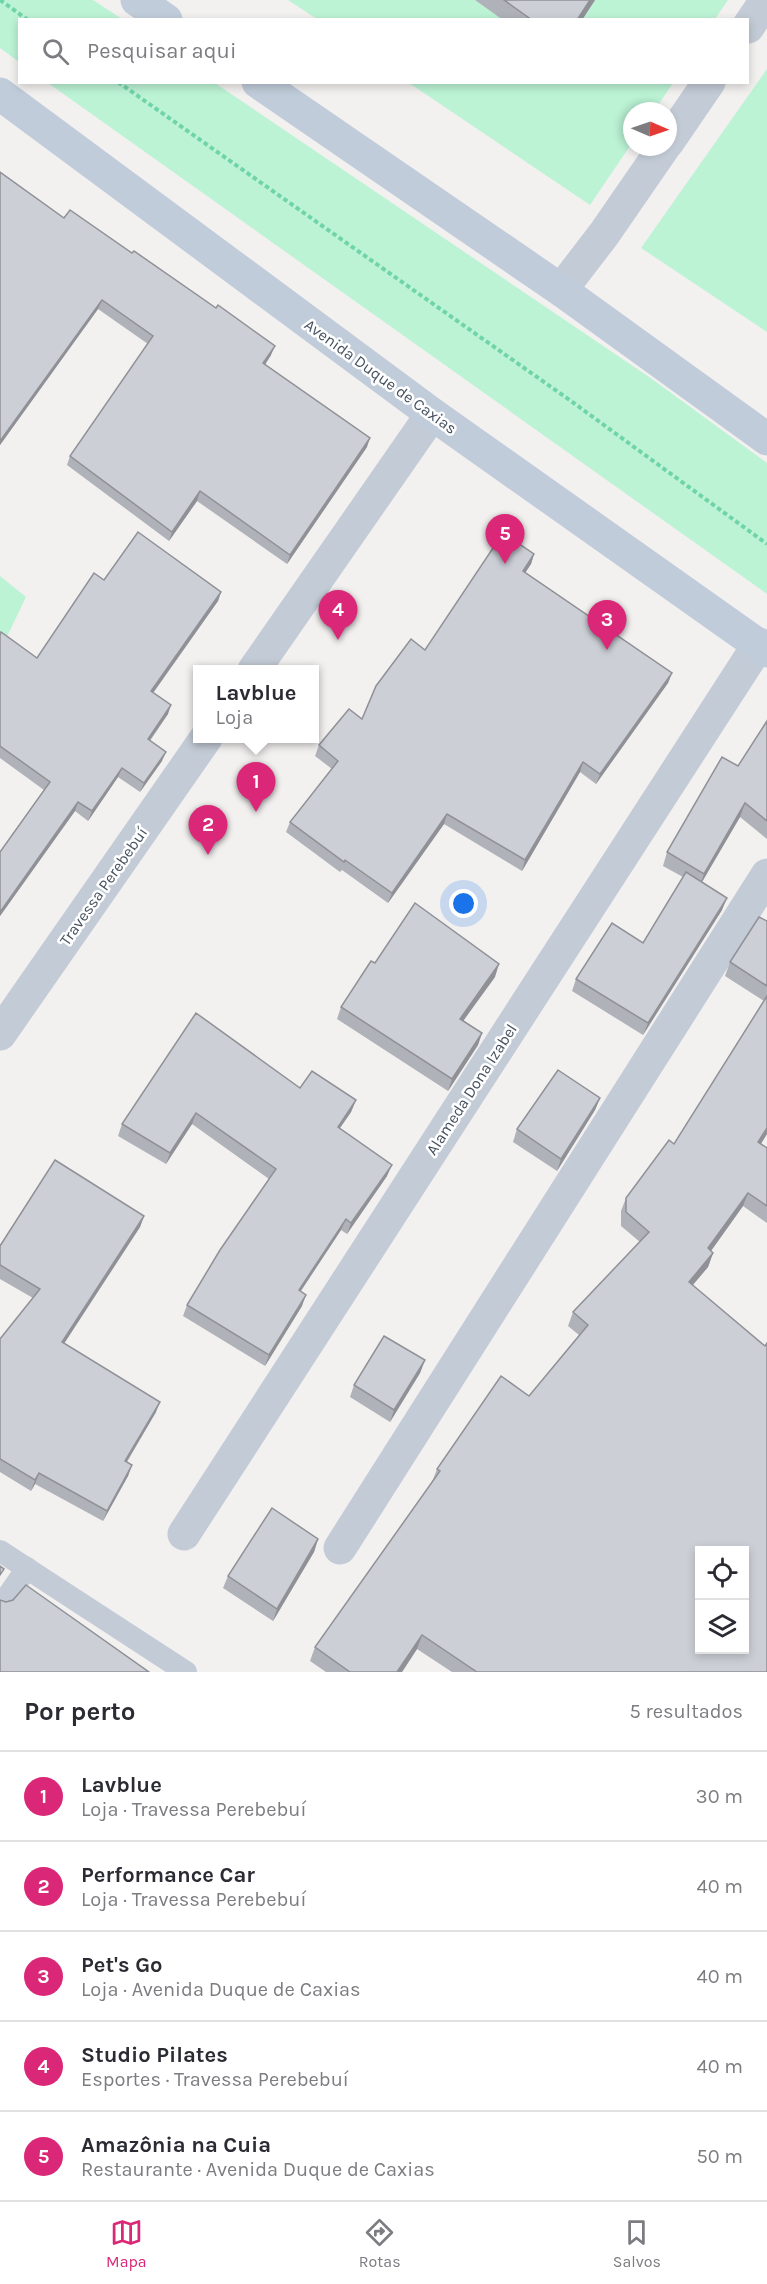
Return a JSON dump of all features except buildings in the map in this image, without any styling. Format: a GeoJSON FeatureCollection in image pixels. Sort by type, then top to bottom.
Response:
{"type":"FeatureCollection","features":[{"type":"Feature","properties":{"kind":"main road"},"geometry":{"type":"LineString","coordinates":[[137,0],[163,18]]}},
{"type":"Feature","properties":{"kind":"main road"},"geometry":{"type":"LineString","coordinates":[[261,84],[561,290],[767,439]]}},
{"type":"Feature","properties":{"kind":"main road","name":"Avenida Duque de Caxias"},"geometry":{"type":"LineString","coordinates":[[0,94],[432,414],[763,648]]}},
{"type":"Feature","properties":{"kind":"street"},"geometry":{"type":"LineString","coordinates":[[749,24],[766,0]]}},
{"type":"Feature","properties":{"kind":"street"},"geometry":{"type":"LineString","coordinates":[[677,129],[708,84]]}},
{"type":"Feature","properties":{"kind":"street"},"geometry":{"type":"LineString","coordinates":[[561,290],[604,234],[658,156]]}},
{"type":"Feature","properties":{"kind":"street"},"geometry":{"type":"LineString","coordinates":[[257,665],[432,414]]}},
{"type":"Feature","properties":{"kind":"street","name":"Alameda Dona Izabel"},"geometry":{"type":"LineString","coordinates":[[184,1534],[763,648]]}},
{"type":"Feature","properties":{"kind":"street","name":"Travessa Perebebuí"},"geometry":{"type":"LineString","coordinates":[[0,1034],[203,743]]}},
{"type":"Feature","properties":{"kind":"street"},"geometry":{"type":"LineString","coordinates":[[340,1548],[767,875]]}},
{"type":"Feature","properties":{"kind":"lane"},"geometry":{"type":"LineString","coordinates":[[0,1551],[186,1672]]}},
{"type":"Feature","properties":{"kind":"lane"},"geometry":{"type":"LineString","coordinates":[[0,1607],[27,1568]]}},
{"type":"Feature","properties":{"kind":"path"},"geometry":{"type":"LineString","coordinates":[[0,0],[25,18]]}},
{"type":"Feature","properties":{"kind":"path"},"geometry":{"type":"LineString","coordinates":[[121,84],[571,401],[767,544]]}},
{"type":"Feature","properties":{"kind":"green space"},"geometry":{"type":"Polygon","coordinates":[[[0,0],[93,0],[120,18],[18,18],[18,61],[0,48],[0,0]]]}},
{"type":"Feature","properties":{"kind":"green space"},"geometry":{"type":"Polygon","coordinates":[[[288,0],[475,0],[502,18],[315,18],[288,0]]]}},
{"type":"Feature","properties":{"kind":"green space"},"geometry":{"type":"Polygon","coordinates":[[[595,0],[728,0],[716,18],[583,18],[595,0]]]}},
{"type":"Feature","properties":{"kind":"green space"},"geometry":{"type":"Polygon","coordinates":[[[767,69],[767,332],[641,248],[767,69]]]}},
{"type":"Feature","properties":{"kind":"green space"},"geometry":{"type":"Polygon","coordinates":[[[49,84],[216,84],[652,379],[767,463],[767,594],[49,84]]]}},
{"type":"Feature","properties":{"kind":"green space"},"geometry":{"type":"Polygon","coordinates":[[[410,84],[672,84],[660,102],[623,102],[623,156],[590,205],[410,84]]]}},
{"type":"Feature","properties":{"kind":"green space"},"geometry":{"type":"Polygon","coordinates":[[[0,576],[26,597],[3,645],[0,643],[0,576]]]}},
{"type":"Feature","properties":{"kind":"place","name":"Amazônia na Cuia"},"geometry":{"type":"Point","coordinates":[505,564]}},
{"type":"Feature","properties":{"kind":"place","name":"Studio Pilates"},"geometry":{"type":"Point","coordinates":[338,640]}},
{"type":"Feature","properties":{"kind":"place","name":"Pet's Go"},"geometry":{"type":"Point","coordinates":[607,650]}},
{"type":"Feature","properties":{"kind":"place","name":"Lavblue"},"geometry":{"type":"Point","coordinates":[256,812]}},
{"type":"Feature","properties":{"kind":"place","name":"Performance Car"},"geometry":{"type":"Point","coordinates":[208,855]}}]}
